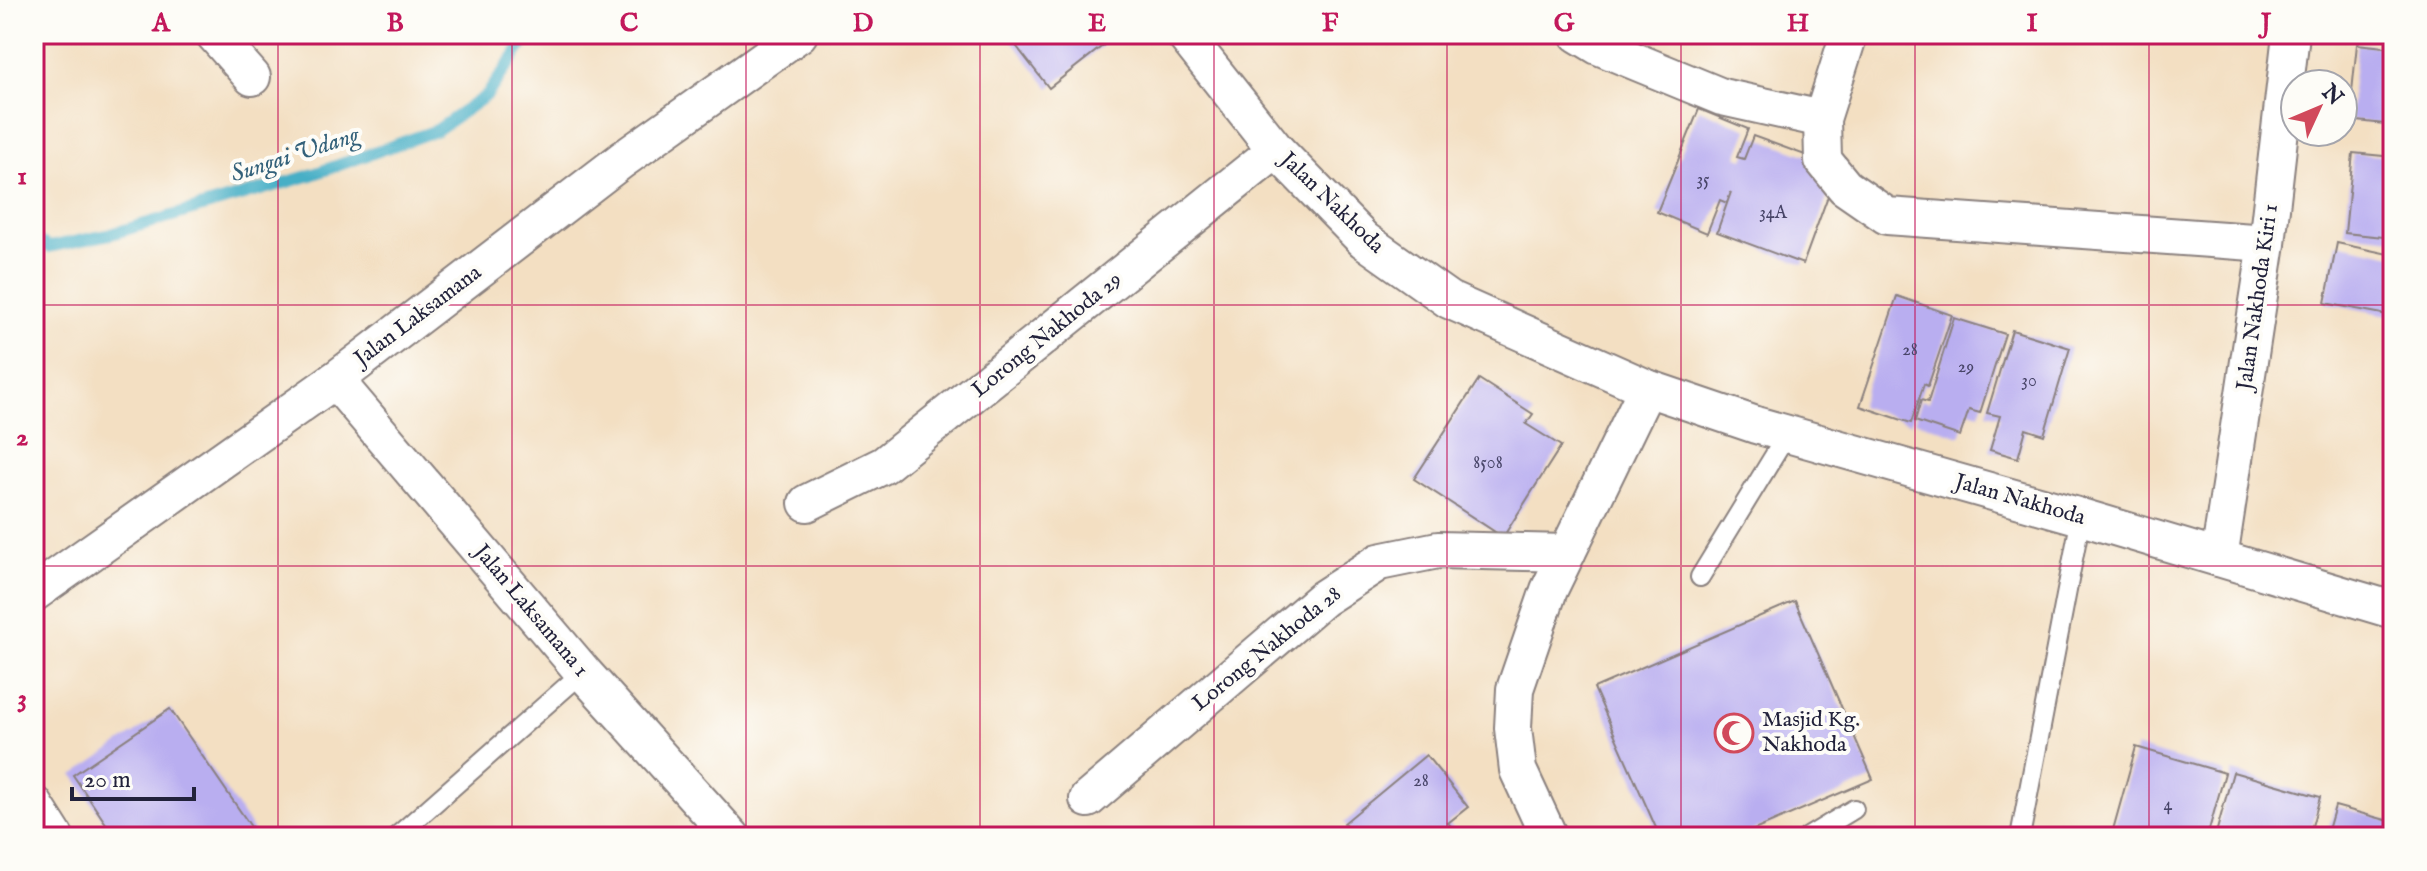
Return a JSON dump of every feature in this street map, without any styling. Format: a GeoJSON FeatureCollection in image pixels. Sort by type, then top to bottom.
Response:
{"type":"FeatureCollection","features":[{"type":"Feature","properties":{"kind":"street"},"geometry":{"type":"LineString","coordinates":[[214,34],[252,77]]}},
{"type":"Feature","properties":{"kind":"street","name":"Jalan Laksamana"},"geometry":{"type":"LineString","coordinates":[[34,593],[335,380],[622,160],[799,34]]}},
{"type":"Feature","properties":{"kind":"street","name":"Jalan Nakhoda"},"geometry":{"type":"LineString","coordinates":[[1184,34],[1276,150],[1364,240],[1449,300],[1647,388],[1788,433],[2393,610]]}},
{"type":"Feature","properties":{"kind":"street"},"geometry":{"type":"LineString","coordinates":[[1578,34],[1598,46],[1722,97],[1822,119]]}},
{"type":"Feature","properties":{"kind":"street"},"geometry":{"type":"LineString","coordinates":[[1849,34],[1822,119],[1823,160],[1845,187],[1887,216],[2267,243]]}},
{"type":"Feature","properties":{"kind":"street","name":"Jalan Nakhoda Kiri 1"},"geometry":{"type":"LineString","coordinates":[[2219,558],[2267,243],[2291,34]]}},
{"type":"Feature","properties":{"kind":"street","name":"Lorong Nakhoda 29"},"geometry":{"type":"LineString","coordinates":[[807,503],[884,465],[1276,150]]}},
{"type":"Feature","properties":{"kind":"street","name":"Jalan Laksamana 1"},"geometry":{"type":"LineString","coordinates":[[335,380],[583,672],[730,836]]}},
{"type":"Feature","properties":{"kind":"street"},"geometry":{"type":"LineString","coordinates":[[1549,837],[1518,770],[1513,728],[1515,689],[1549,590],[1647,388]]}},
{"type":"Feature","properties":{"kind":"street","name":"Lorong Nakhoda 28"},"geometry":{"type":"LineString","coordinates":[[1088,799],[1322,599],[1379,562],[1438,550],[1567,553]]}},
{"type":"Feature","properties":{"kind":"street"},"geometry":{"type":"LineString","coordinates":[[34,804],[55,837]]}},
{"type":"Feature","properties":{"kind":"lane"},"geometry":{"type":"LineString","coordinates":[[1700,577],[1788,433]]}},
{"type":"Feature","properties":{"kind":"lane"},"geometry":{"type":"LineString","coordinates":[[2020,837],[2081,517]]}},
{"type":"Feature","properties":{"kind":"lane"},"geometry":{"type":"LineString","coordinates":[[396,837],[583,672]]}},
{"type":"Feature","properties":{"kind":"lane"},"geometry":{"type":"LineString","coordinates":[[1808,837],[1854,809]]}},
{"type":"Feature","properties":{"kind":"building"},"geometry":{"type":"Polygon","coordinates":[[[1007,34],[1105,34],[1110,40],[1049,88],[1007,34]]]}},
{"type":"Feature","properties":{"kind":"building"},"geometry":{"type":"Polygon","coordinates":[[[2357,44],[2393,48],[2393,125],[2359,121],[2359,68],[2354,68],[2357,44]]]}},
{"type":"Feature","properties":{"kind":"building"},"geometry":{"type":"Polygon","coordinates":[[[1699,109],[1748,129],[1737,157],[1744,159],[1753,136],[1808,156],[1829,193],[1803,264],[1717,232],[1731,192],[1727,203],[1720,200],[1707,233],[1657,212],[1699,109]]]}},
{"type":"Feature","properties":{"kind":"building"},"geometry":{"type":"Polygon","coordinates":[[[2353,153],[2393,157],[2393,238],[2345,233],[2353,153]]]}},
{"type":"Feature","properties":{"kind":"building"},"geometry":{"type":"Polygon","coordinates":[[[2337,243],[2393,255],[2393,316],[2325,303],[2337,243]]]}},
{"type":"Feature","properties":{"kind":"building"},"geometry":{"type":"Polygon","coordinates":[[[1897,296],[1952,315],[1928,386],[1924,384],[1911,423],[1860,406],[1897,296]]]}},
{"type":"Feature","properties":{"kind":"building"},"geometry":{"type":"Polygon","coordinates":[[[1954,318],[2005,334],[1980,413],[1969,410],[1960,436],[1915,421],[1921,400],[1928,402],[1954,318]]]}},
{"type":"Feature","properties":{"kind":"building"},"geometry":{"type":"Polygon","coordinates":[[[2012,330],[2070,348],[2044,435],[2026,429],[2018,458],[1990,450],[2000,416],[1987,413],[2012,330]]]}},
{"type":"Feature","properties":{"kind":"building"},"geometry":{"type":"Polygon","coordinates":[[[1479,379],[1533,414],[1526,424],[1561,446],[1503,537],[1414,479],[1479,379]]]}},
{"type":"Feature","properties":{"kind":"building","name":"Masjid Kg. Nakhoda"},"geometry":{"type":"Polygon","coordinates":[[[1795,601],[1873,779],[1738,837],[1660,837],[1594,688],[1795,601]]]}},
{"type":"Feature","properties":{"kind":"building"},"geometry":{"type":"Polygon","coordinates":[[[170,709],[258,837],[115,837],[73,775],[170,709]]]}},
{"type":"Feature","properties":{"kind":"building"},"geometry":{"type":"Polygon","coordinates":[[[2136,747],[2225,773],[2207,837],[2111,837],[2136,747]]]}},
{"type":"Feature","properties":{"kind":"building"},"geometry":{"type":"Polygon","coordinates":[[[1426,755],[1468,807],[1448,823],[1460,837],[1356,837],[1344,823],[1426,755]]]}},
{"type":"Feature","properties":{"kind":"building"},"geometry":{"type":"Polygon","coordinates":[[[2233,772],[2320,797],[2309,837],[2215,837],[2233,772]]]}},
{"type":"Feature","properties":{"kind":"building"},"geometry":{"type":"Polygon","coordinates":[[[2335,806],[2393,822],[2393,837],[2326,837],[2335,806]]]}},
{"type":"Feature","properties":{"kind":"waterway","name":"Sungai Udang"},"geometry":{"type":"LineString","coordinates":[[34,239],[49,247],[111,234],[308,176],[437,130],[487,95],[530,34]]}},
{"type":"Feature","properties":{"kind":"place","name":"Masjid Kg. Nakhoda"},"geometry":{"type":"Point","coordinates":[1734,733]}}]}
